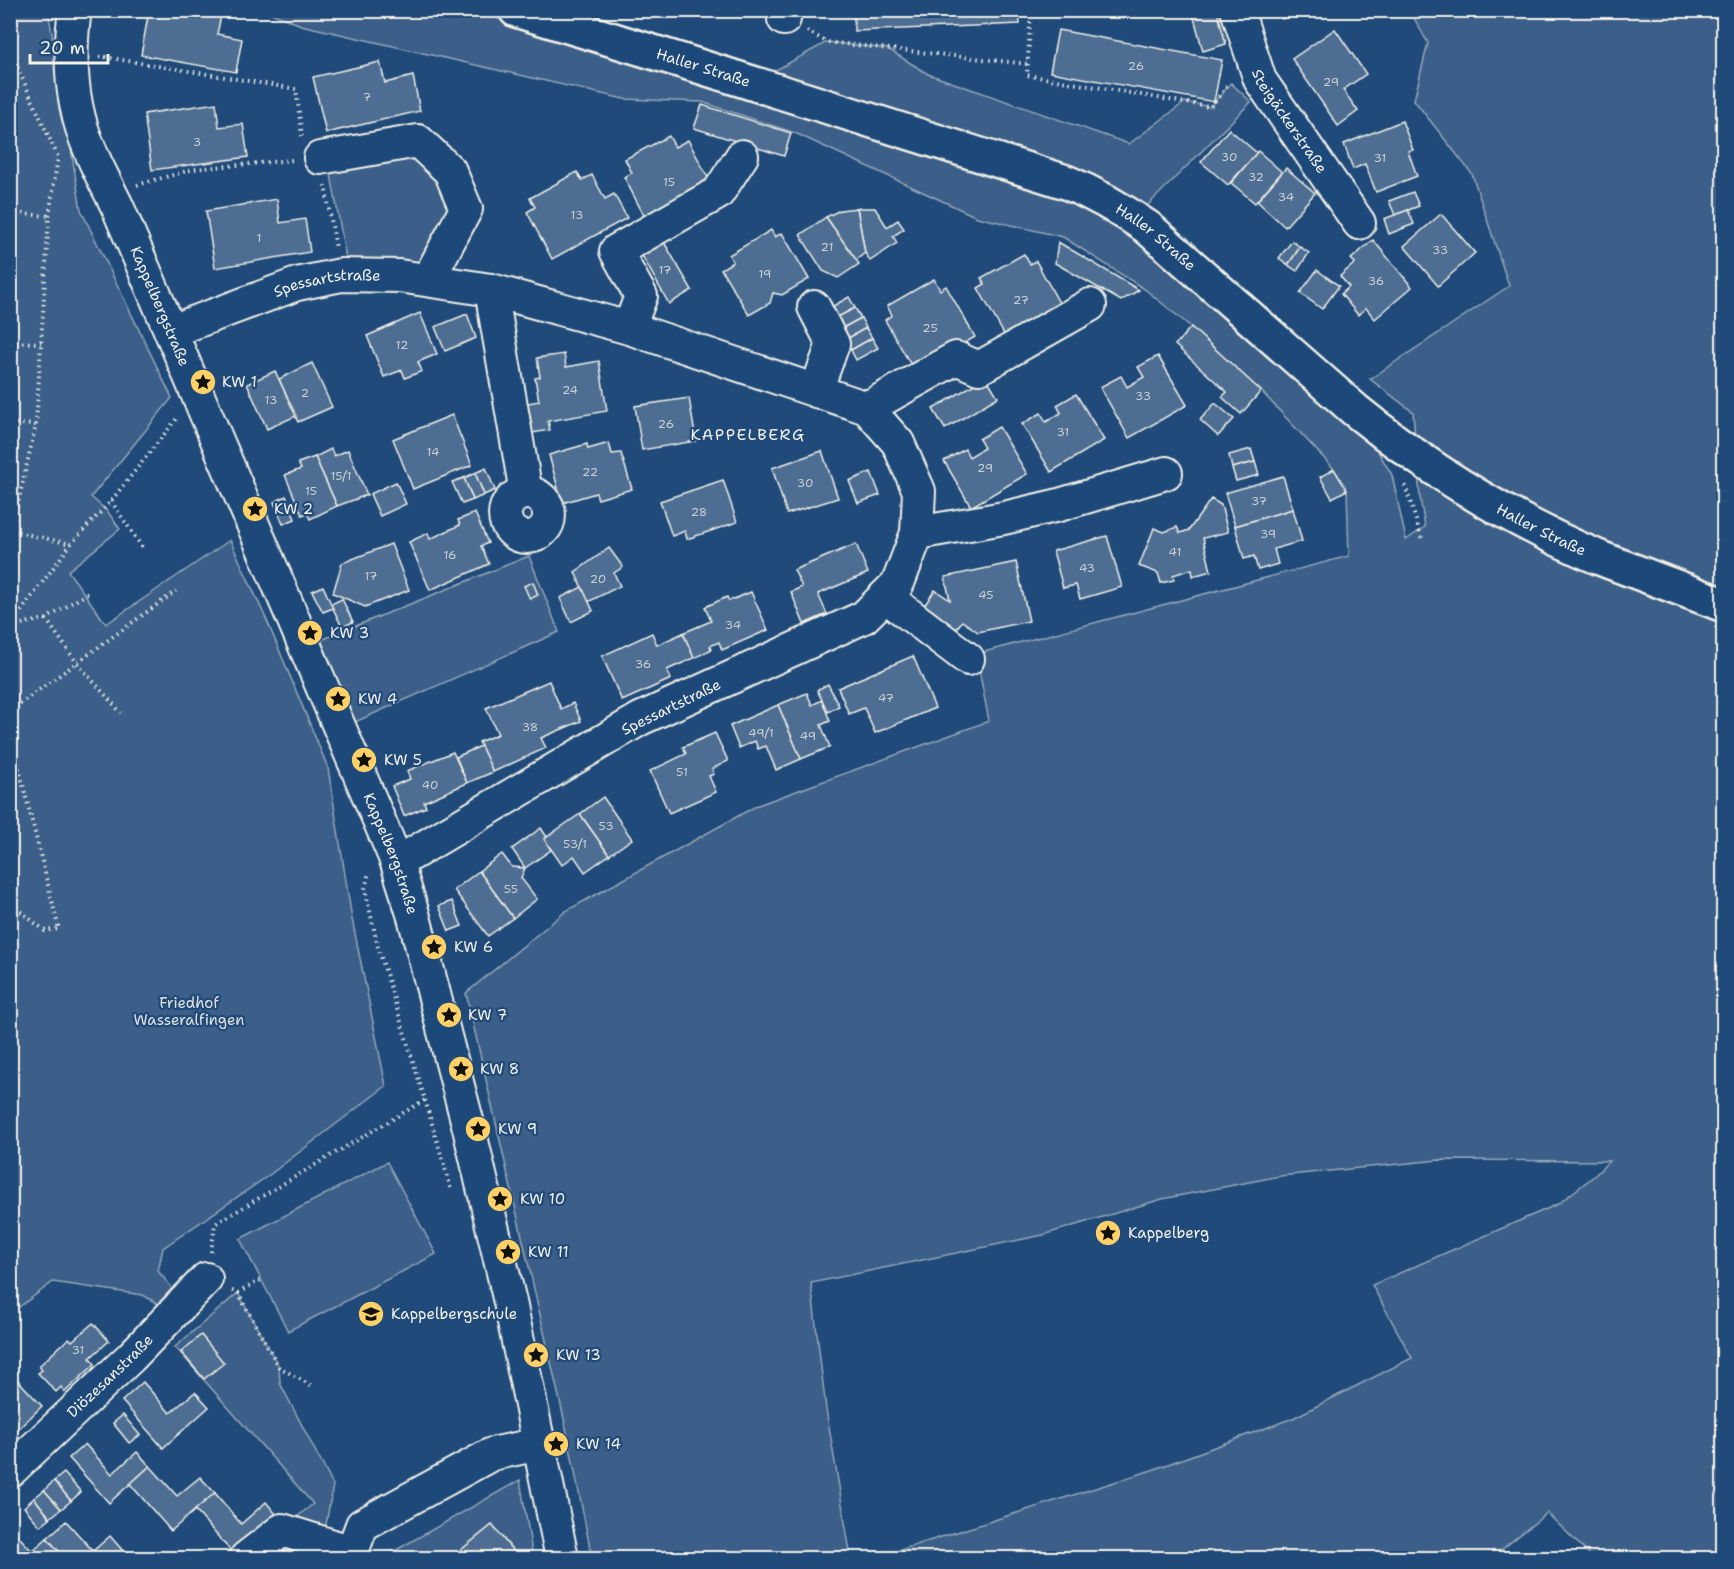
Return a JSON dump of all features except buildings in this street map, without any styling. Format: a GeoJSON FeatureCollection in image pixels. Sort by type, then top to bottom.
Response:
{"type":"FeatureCollection","features":[{"type":"Feature","properties":{"kind":"main road","name":"Haller Straße"},"geometry":{"type":"LineString","coordinates":[[516,10],[1055,178],[1096,195],[1147,227],[1355,410],[1388,437],[1453,481],[1496,506],[1599,557],[1724,605]]}},
{"type":"Feature","properties":{"kind":"street","name":"Steigäckerstraße"},"geometry":{"type":"LineString","coordinates":[[1237,10],[1260,80],[1359,224]]}},
{"type":"Feature","properties":{"kind":"street","name":"Kappelbergstraße"},"geometry":{"type":"LineString","coordinates":[[75,11],[71,51],[73,91],[81,127],[90,152],[110,192],[198,393],[396,860],[414,917],[469,1128],[510,1302],[562,1558]]}},
{"type":"Feature","properties":{"kind":"street"},"geometry":{"type":"LineString","coordinates":[[313,158],[418,141],[450,171],[466,209],[428,280]]}},
{"type":"Feature","properties":{"kind":"street"},"geometry":{"type":"LineString","coordinates":[[629,328],[641,296],[616,251],[718,193],[742,156]]}},
{"type":"Feature","properties":{"kind":"street","name":"Spessartstraße"},"geometry":{"type":"LineString","coordinates":[[171,332],[297,284],[341,275],[399,276],[491,290],[629,328],[867,408],[898,443],[919,491],[916,533],[898,583],[864,617],[640,719],[412,854],[396,860]]}},
{"type":"Feature","properties":{"kind":"street"},"geometry":{"type":"LineString","coordinates":[[491,290],[526,493]]}},
{"type":"Feature","properties":{"kind":"street"},"geometry":{"type":"LineString","coordinates":[[867,408],[956,358],[979,368],[1090,305]]}},
{"type":"Feature","properties":{"kind":"street"},"geometry":{"type":"LineString","coordinates":[[814,307],[834,344],[816,391]]}},
{"type":"Feature","properties":{"kind":"street"},"geometry":{"type":"LineString","coordinates":[[916,533],[1059,506],[1166,473]]}},
{"type":"Feature","properties":{"kind":"street"},"geometry":{"type":"LineString","coordinates":[[885,596],[968,659]]}},
{"type":"Feature","properties":{"kind":"street","name":"Diözesanstraße"},"geometry":{"type":"LineString","coordinates":[[10,1471],[131,1357],[206,1279]]}},
{"type":"Feature","properties":{"kind":"street"},"geometry":{"type":"LineString","coordinates":[[246,1558],[282,1530],[352,1552],[362,1525],[492,1454],[539,1444]]}},
{"type":"Feature","properties":{"kind":"path"},"geometry":{"type":"LineString","coordinates":[[1031,10],[1027,75],[1210,107],[1253,58]]}},
{"type":"Feature","properties":{"kind":"path"},"geometry":{"type":"LineString","coordinates":[[784,15],[827,42],[1028,64]]}},
{"type":"Feature","properties":{"kind":"path"},"geometry":{"type":"LineString","coordinates":[[10,51],[58,157],[49,216],[36,425],[11,534],[71,544]]}},
{"type":"Feature","properties":{"kind":"path"},"geometry":{"type":"LineString","coordinates":[[71,51],[296,89],[341,275]]}},
{"type":"Feature","properties":{"kind":"path"},"geometry":{"type":"LineString","coordinates":[[110,192],[194,169],[313,158]]}},
{"type":"Feature","properties":{"kind":"path"},"geometry":{"type":"LineString","coordinates":[[10,213],[49,216]]}},
{"type":"Feature","properties":{"kind":"path"},"geometry":{"type":"LineString","coordinates":[[10,342],[41,343]]}},
{"type":"Feature","properties":{"kind":"path"},"geometry":{"type":"LineString","coordinates":[[11,626],[71,544],[111,501],[198,393]]}},
{"type":"Feature","properties":{"kind":"path"},"geometry":{"type":"LineString","coordinates":[[10,423],[36,425]]}},
{"type":"Feature","properties":{"kind":"path"},"geometry":{"type":"LineString","coordinates":[[111,501],[144,550]]}},
{"type":"Feature","properties":{"kind":"path"},"geometry":{"type":"LineString","coordinates":[[10,711],[176,591]]}},
{"type":"Feature","properties":{"kind":"path"},"geometry":{"type":"LineString","coordinates":[[11,626],[46,619],[88,592]]}},
{"type":"Feature","properties":{"kind":"path"},"geometry":{"type":"LineString","coordinates":[[46,619],[77,663],[122,713]]}},
{"type":"Feature","properties":{"kind":"path"},"geometry":{"type":"LineString","coordinates":[[10,733],[59,929],[45,931],[10,903]]}},
{"type":"Feature","properties":{"kind":"path"},"geometry":{"type":"LineString","coordinates":[[206,1279],[215,1224],[425,1100],[378,947],[365,890],[368,873],[378,865],[396,860]]}},
{"type":"Feature","properties":{"kind":"path"},"geometry":{"type":"LineString","coordinates":[[261,1279],[238,1293],[279,1367],[314,1387]]}},
{"type":"Feature","properties":{"kind":"green space","name":"Friedhof Wasseralfingen"},"geometry":{"type":"Polygon","coordinates":[[[48,10],[81,210],[172,398],[91,497],[108,512],[120,529],[68,571],[106,624],[230,540],[268,623],[328,768],[352,919],[386,1086],[268,1176],[163,1248],[158,1271],[172,1288],[158,1304],[143,1295],[53,1282],[11,1313],[10,11],[48,10]]]}},
{"type":"Feature","properties":{"kind":"green space"},"geometry":{"type":"Polygon","coordinates":[[[266,11],[472,11],[818,115],[1027,184],[1137,228],[1363,426],[1392,475],[1406,540],[1425,527],[1420,498],[1413,412],[1370,379],[1509,286],[1472,174],[1414,100],[1428,43],[1410,11],[1723,11],[1723,1558],[1593,1558],[1547,1513],[1491,1558],[1143,1558],[1141,1556],[1128,1558],[875,1558],[1152,1470],[1293,1418],[1412,1358],[1372,1285],[1558,1204],[1609,1161],[1439,1160],[1280,1176],[1162,1199],[1043,1235],[811,1283],[826,1409],[851,1558],[592,1558],[567,1432],[466,993],[566,911],[758,805],[989,721],[976,654],[1349,556],[1347,490],[1334,469],[1261,391],[1191,327],[1146,290],[1063,237],[977,217],[795,133],[702,102],[624,99],[301,25],[266,11]]]}},
{"type":"Feature","properties":{"kind":"green space"},"geometry":{"type":"Polygon","coordinates":[[[827,42],[888,49],[928,74],[1129,144],[1185,102],[1210,107],[1231,83],[1251,102],[1143,210],[772,72],[827,42]]]}},
{"type":"Feature","properties":{"kind":"green space"},"geometry":{"type":"Polygon","coordinates":[[[417,148],[459,207],[426,273],[348,270],[329,163],[417,148]]]}},
{"type":"Feature","properties":{"kind":"green space"},"geometry":{"type":"Polygon","coordinates":[[[529,556],[559,632],[355,722],[321,640],[529,556]]]}},
{"type":"Feature","properties":{"kind":"green space"},"geometry":{"type":"Polygon","coordinates":[[[387,1162],[436,1254],[288,1331],[240,1239],[387,1162]]]}},
{"type":"Feature","properties":{"kind":"green space"},"geometry":{"type":"Polygon","coordinates":[[[238,1293],[279,1367],[280,1383],[333,1485],[320,1558],[246,1558],[313,1504],[175,1347],[238,1293]]]}},
{"type":"Feature","properties":{"kind":"green space"},"geometry":{"type":"Polygon","coordinates":[[[520,1480],[533,1558],[519,1558],[492,1525],[451,1558],[382,1558],[520,1480]]]}},
{"type":"Feature","properties":{"kind":"place","name":"KW 1"},"geometry":{"type":"Point","coordinates":[203,382]}},
{"type":"Feature","properties":{"kind":"place","name":"KW 2"},"geometry":{"type":"Point","coordinates":[255,509]}},
{"type":"Feature","properties":{"kind":"place","name":"KW 3"},"geometry":{"type":"Point","coordinates":[310,633]}},
{"type":"Feature","properties":{"kind":"place","name":"KW 4"},"geometry":{"type":"Point","coordinates":[338,699]}},
{"type":"Feature","properties":{"kind":"place","name":"KW 5"},"geometry":{"type":"Point","coordinates":[364,760]}},
{"type":"Feature","properties":{"kind":"place","name":"KW 6"},"geometry":{"type":"Point","coordinates":[434,947]}},
{"type":"Feature","properties":{"kind":"place","name":"KW 7"},"geometry":{"type":"Point","coordinates":[449,1015]}},
{"type":"Feature","properties":{"kind":"place","name":"KW 8"},"geometry":{"type":"Point","coordinates":[461,1069]}},
{"type":"Feature","properties":{"kind":"place","name":"KW 9"},"geometry":{"type":"Point","coordinates":[478,1129]}},
{"type":"Feature","properties":{"kind":"place","name":"KW 10"},"geometry":{"type":"Point","coordinates":[500,1199]}},
{"type":"Feature","properties":{"kind":"place","name":"Kappelberg"},"geometry":{"type":"Point","coordinates":[1108,1233]}},
{"type":"Feature","properties":{"kind":"place","name":"KW 11"},"geometry":{"type":"Point","coordinates":[508,1252]}},
{"type":"Feature","properties":{"kind":"place","name":"Kappelbergschule"},"geometry":{"type":"Point","coordinates":[371,1314]}},
{"type":"Feature","properties":{"kind":"place","name":"KW 13"},"geometry":{"type":"Point","coordinates":[536,1355]}},
{"type":"Feature","properties":{"kind":"place","name":"KW 14"},"geometry":{"type":"Point","coordinates":[556,1444]}},
{"type":"Feature","properties":{"kind":"district","name":"KAPPELBERG"},"geometry":{"type":"Point","coordinates":[748,434]}}]}
